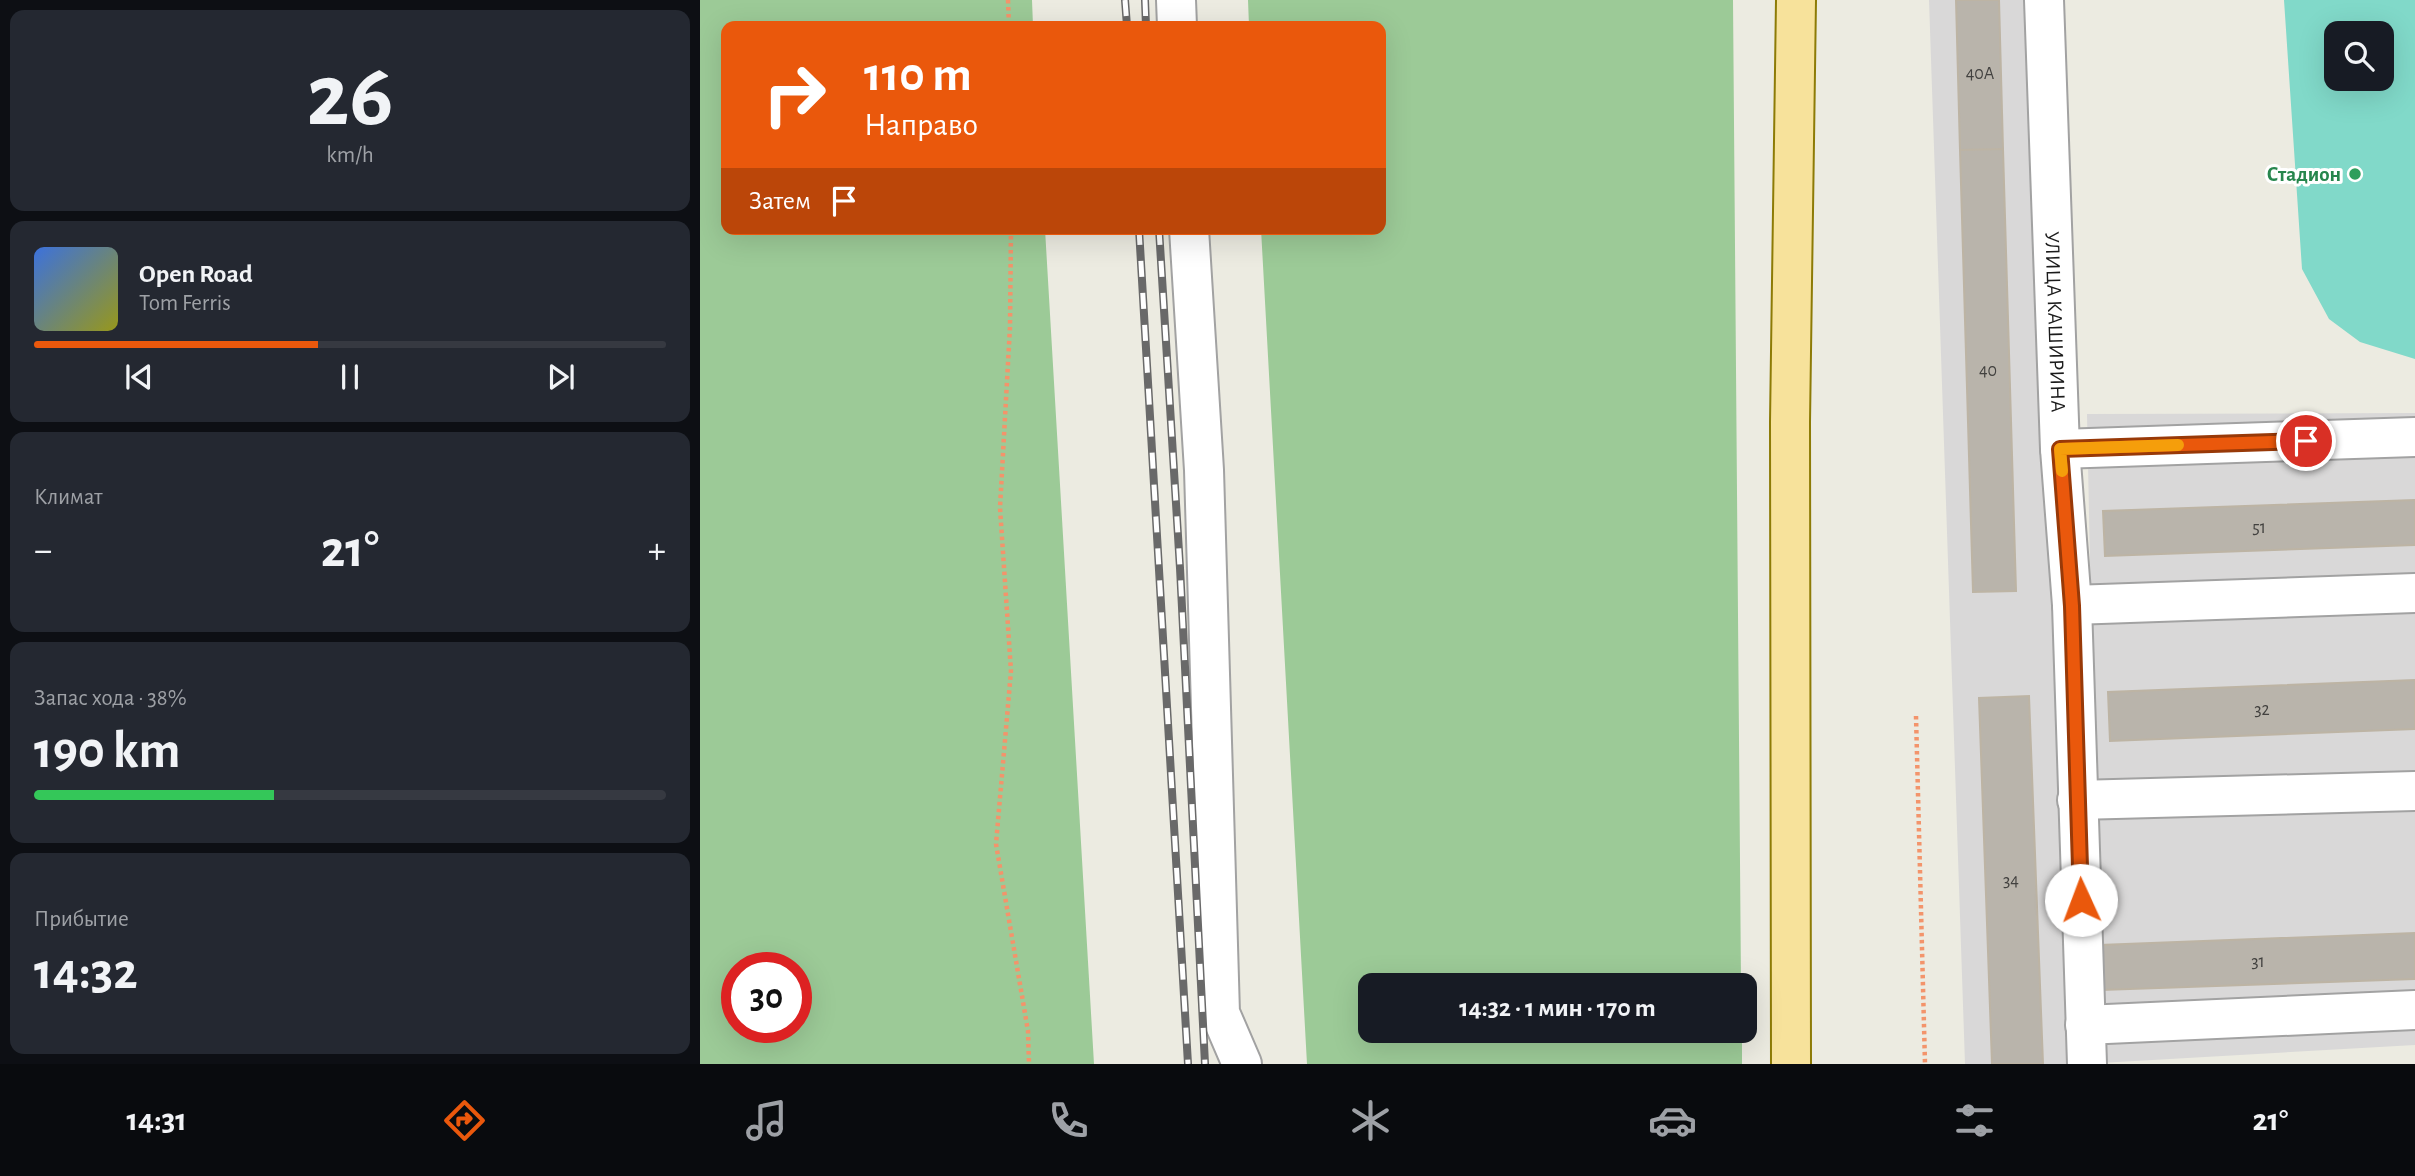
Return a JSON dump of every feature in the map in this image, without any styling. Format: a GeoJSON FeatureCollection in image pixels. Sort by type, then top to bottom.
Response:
{"type":"FeatureCollection","features":[{"type":"Feature","properties":{"kind":"main road"},"geometry":{"type":"LineString","coordinates":[[1791,1064],[1790,422],[1796,0]]}},
{"type":"Feature","properties":{"kind":"street"},"geometry":{"type":"LineString","coordinates":[[1175,0],[1177,21]]}},
{"type":"Feature","properties":{"kind":"street","name":"УЛИЦА КАШИРИНА"},"geometry":{"type":"LineString","coordinates":[[2044,0],[2060,449],[2072,606],[2087,1064]]}},
{"type":"Feature","properties":{"kind":"street"},"geometry":{"type":"LineString","coordinates":[[1189,235],[1204,470],[1220,1013],[1242,1064]]}},
{"type":"Feature","properties":{"kind":"street"},"geometry":{"type":"LineString","coordinates":[[2060,449],[2415,437]]}},
{"type":"Feature","properties":{"kind":"street"},"geometry":{"type":"LineString","coordinates":[[2072,606],[2415,593]]}},
{"type":"Feature","properties":{"kind":"street"},"geometry":{"type":"LineString","coordinates":[[2077,800],[2415,791]]}},
{"type":"Feature","properties":{"kind":"street"},"geometry":{"type":"LineString","coordinates":[[2085,1025],[2415,1010]]}},
{"type":"Feature","properties":{"kind":"path"},"geometry":{"type":"LineString","coordinates":[[1008,0],[1009,21]]}},
{"type":"Feature","properties":{"kind":"path"},"geometry":{"type":"LineString","coordinates":[[1011,235],[1010,327],[1000,508],[1011,671],[996,844],[1028,1031],[1029,1064]]}},
{"type":"Feature","properties":{"kind":"path"},"geometry":{"type":"LineString","coordinates":[[1916,716],[1925,1064]]}},
{"type":"Feature","properties":{"kind":"shaded area"},"geometry":{"type":"Polygon","coordinates":[[[1929,0],[2030,0],[2068,1064],[1965,1064],[1929,0]]]}},
{"type":"Feature","properties":{"kind":"shaded area","name":"Стадион"},"geometry":{"type":"Polygon","coordinates":[[[2284,0],[2415,0],[2415,359],[2360,342],[2329,319],[2302,269],[2284,0]]]}},
{"type":"Feature","properties":{"kind":"shaded area"},"geometry":{"type":"Polygon","coordinates":[[[2415,413],[2415,1045],[2100,1063],[2087,414],[2415,413]]]}},
{"type":"Feature","properties":{"kind":"green space"},"geometry":{"type":"Polygon","coordinates":[[[700,0],[1032,0],[1033,21],[721,21],[721,235],[1045,235],[1094,1064],[700,1064],[700,0]]]}},
{"type":"Feature","properties":{"kind":"green space"},"geometry":{"type":"Polygon","coordinates":[[[1248,0],[1733,0],[1741,973],[1358,973],[1358,1043],[1742,1043],[1742,1064],[1307,1064],[1261,235],[1386,235],[1386,21],[1249,21],[1248,0]]]}},
{"type":"Feature","properties":{"kind":"building"},"geometry":{"type":"Polygon","coordinates":[[[1956,0],[1999,0],[2003,149],[1960,150],[1956,0]]]}},
{"type":"Feature","properties":{"kind":"building"},"geometry":{"type":"Polygon","coordinates":[[[2003,149],[2016,591],[1973,592],[1960,150],[2003,149]]]}},
{"type":"Feature","properties":{"kind":"building"},"geometry":{"type":"Polygon","coordinates":[[[2415,500],[2415,545],[2105,556],[2103,511],[2415,500]]]}},
{"type":"Feature","properties":{"kind":"building"},"geometry":{"type":"Polygon","coordinates":[[[2415,680],[2415,729],[2110,741],[2108,692],[2415,680]]]}},
{"type":"Feature","properties":{"kind":"building"},"geometry":{"type":"Polygon","coordinates":[[[2029,696],[2043,1064],[1992,1064],[1979,698],[2029,696]]]}},
{"type":"Feature","properties":{"kind":"building"},"geometry":{"type":"Polygon","coordinates":[[[2415,933],[2415,979],[2102,990],[2100,945],[2415,933]]]}},
{"type":"Feature","properties":{"kind":"railway"},"geometry":{"type":"LineString","coordinates":[[1125,0],[1127,21]]}},
{"type":"Feature","properties":{"kind":"railway"},"geometry":{"type":"LineString","coordinates":[[1145,0],[1146,21]]}},
{"type":"Feature","properties":{"kind":"railway"},"geometry":{"type":"LineString","coordinates":[[1139,235],[1188,1064]]}},
{"type":"Feature","properties":{"kind":"railway"},"geometry":{"type":"LineString","coordinates":[[1159,235],[1180,568],[1205,1064]]}},
{"type":"Feature","properties":{"kind":"slow traffic"},"geometry":{"type":"LineString","coordinates":[[2062,471],[2060,449],[2178,445]]}},
{"type":"Feature","properties":{"kind":"place","name":"Стадион"},"geometry":{"type":"Point","coordinates":[2355,174]}},
{"type":"Feature","properties":{"kind":"route"},"geometry":{"type":"LineString","coordinates":[[2081,900],[2072,606],[2060,449],[2306,441]]}}]}
